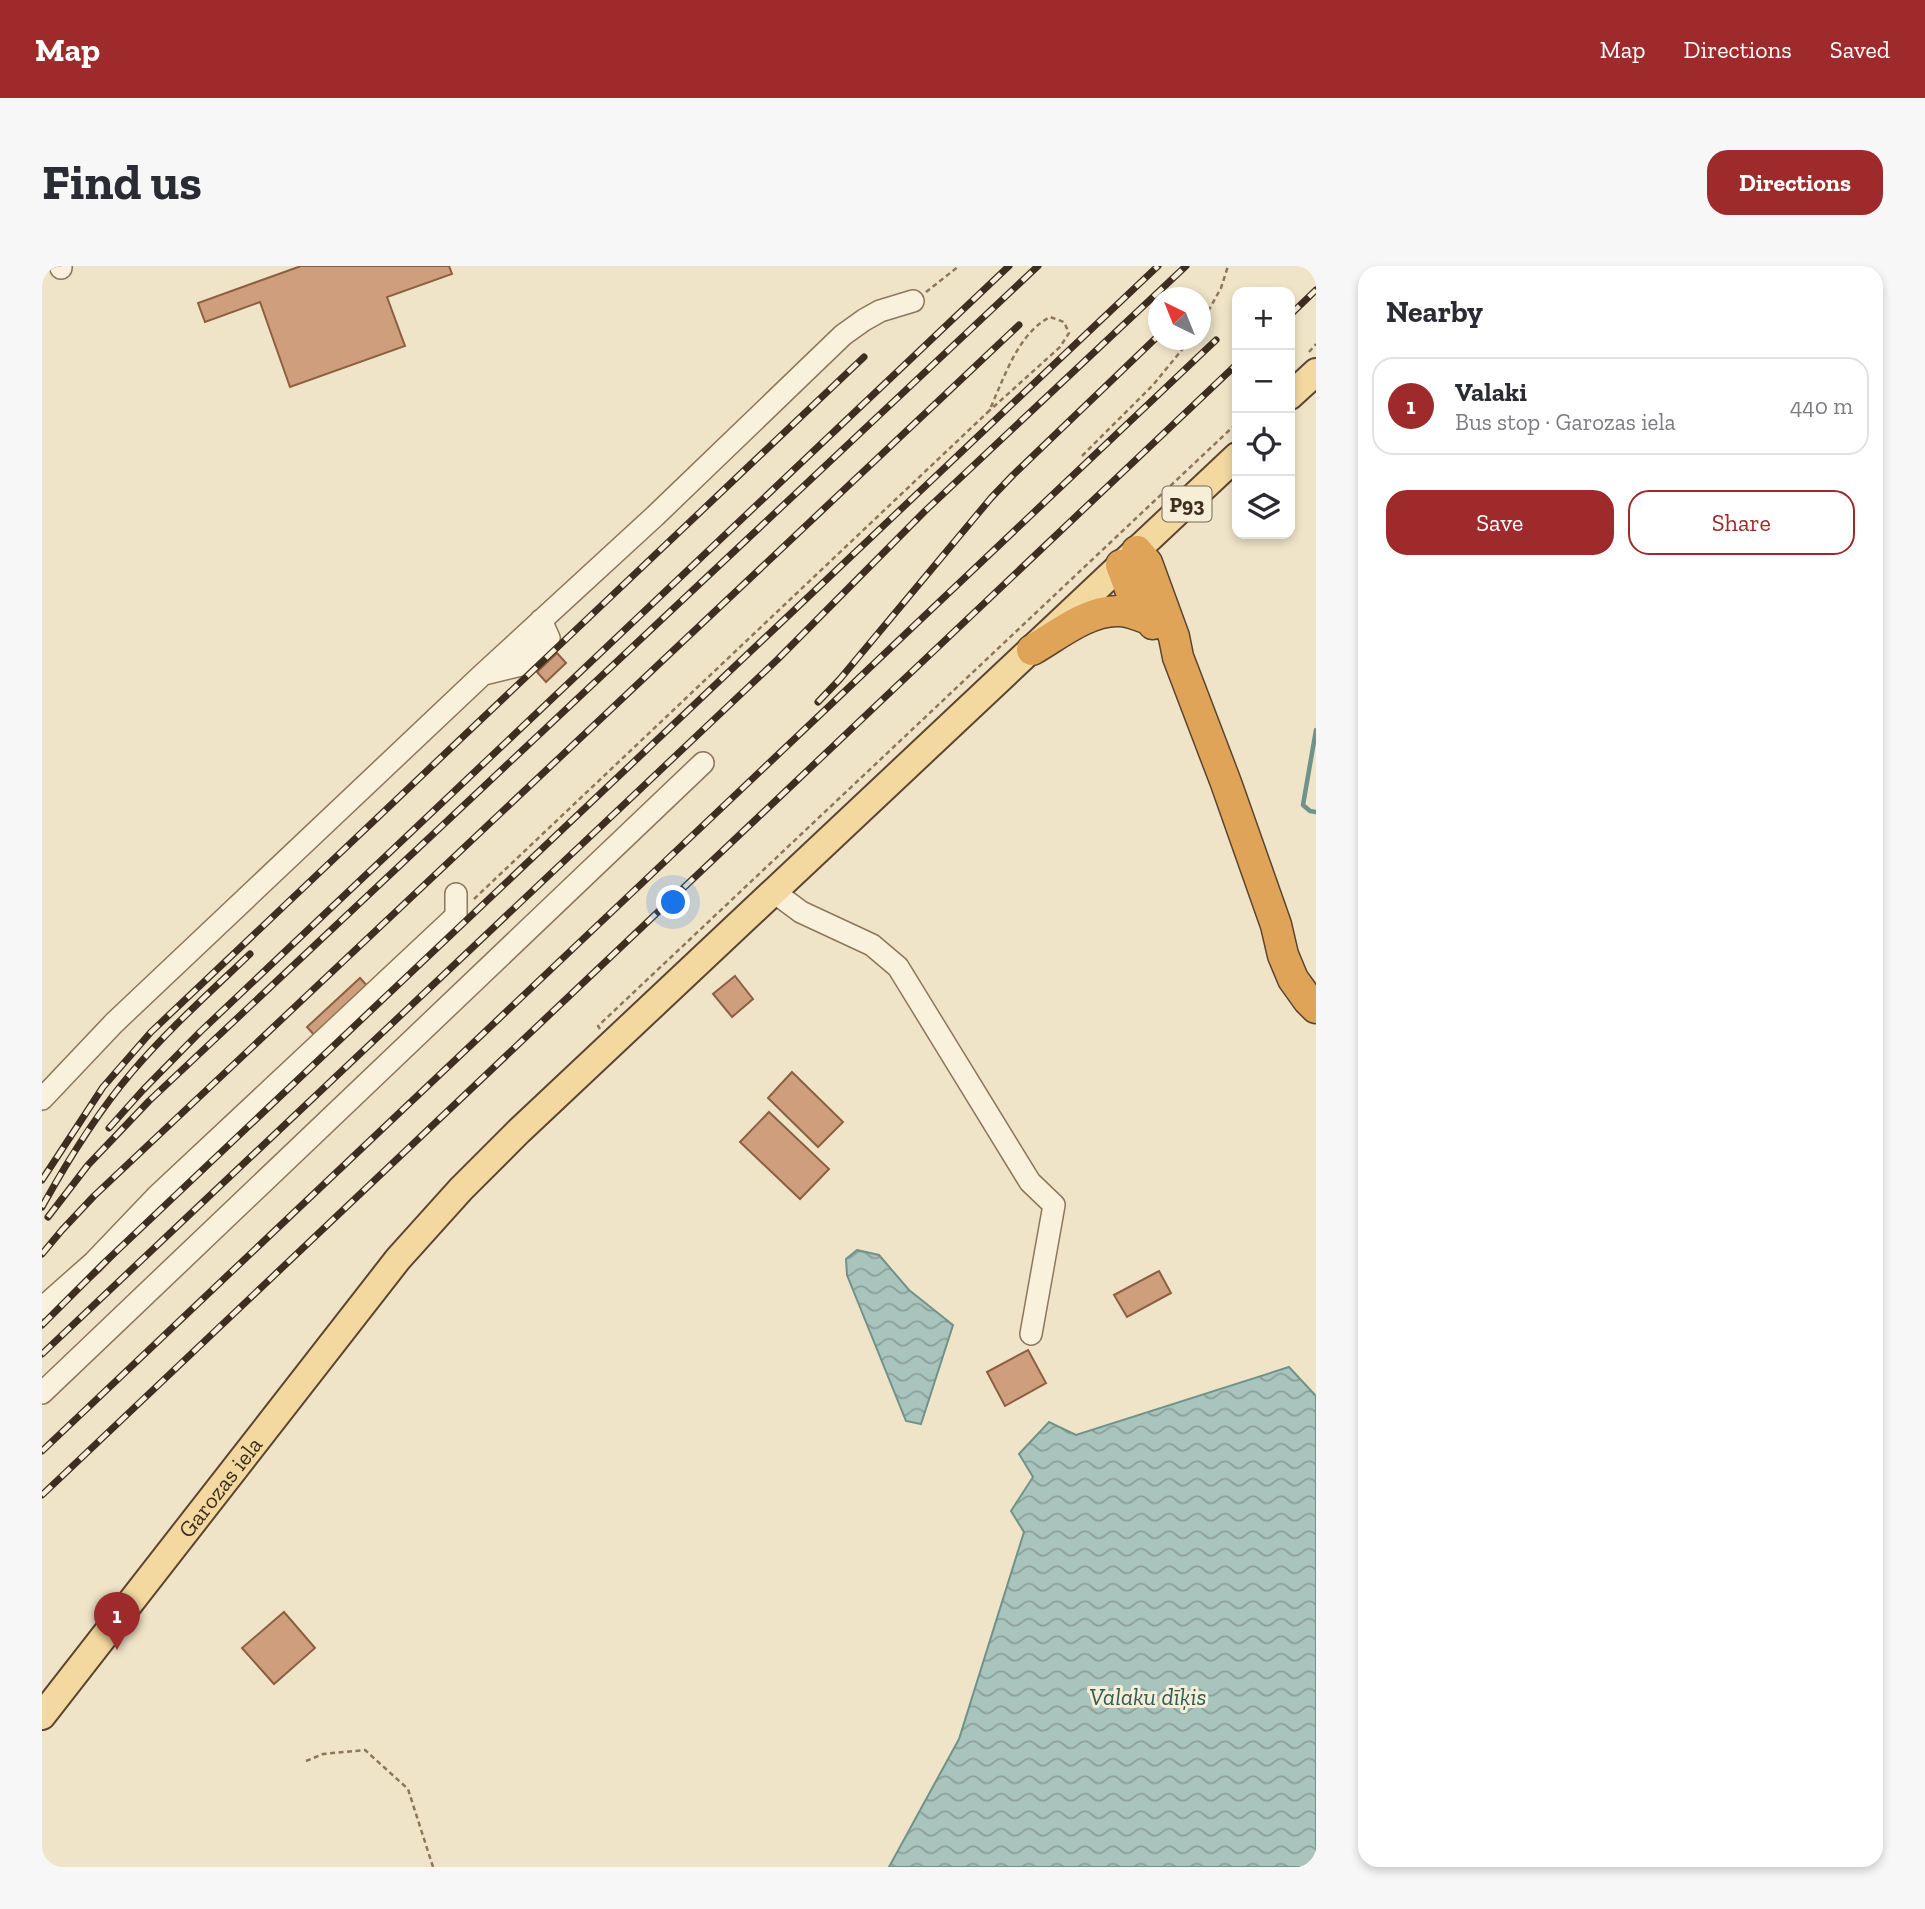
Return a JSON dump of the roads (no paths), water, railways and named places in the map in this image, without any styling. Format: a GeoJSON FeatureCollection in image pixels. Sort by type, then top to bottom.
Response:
{"type":"FeatureCollection","features":[{"type":"Feature","properties":{"kind":"highway"},"geometry":{"type":"LineString","coordinates":[[1178,657],[1133,597],[1129,558],[1147,563],[1174,637],[1178,657],[1276,925],[1283,955],[1293,979],[1316,1009]]}},
{"type":"Feature","properties":{"kind":"highway"},"geometry":{"type":"LineString","coordinates":[[1032,650],[1079,622],[1101,613],[1119,610],[1149,619]]}},
{"type":"Feature","properties":{"kind":"highway"},"geometry":{"type":"LineString","coordinates":[[1276,925],[1304,976],[1316,991]]}},
{"type":"Feature","properties":{"kind":"main road"},"geometry":{"type":"LineString","coordinates":[[1295,391],[1316,372]]}},
{"type":"Feature","properties":{"kind":"main road"},"geometry":{"type":"LineString","coordinates":[[1291,413],[1316,392]]}},
{"type":"Feature","properties":{"kind":"main road","name":"P93"},"geometry":{"type":"LineString","coordinates":[[774,892],[1232,461]]}},
{"type":"Feature","properties":{"kind":"main road","name":"Garozas iela"},"geometry":{"type":"LineString","coordinates":[[42,1716],[398,1259],[461,1189],[519,1131],[774,892]]}},
{"type":"Feature","properties":{"kind":"street"},"geometry":{"type":"LineString","coordinates":[[42,1099],[114,1023],[844,335],[880,311],[913,301]]}},
{"type":"Feature","properties":{"kind":"street"},"geometry":{"type":"LineString","coordinates":[[42,1392],[703,763]]}},
{"type":"Feature","properties":{"kind":"street"},"geometry":{"type":"LineString","coordinates":[[774,892],[801,912],[872,945],[898,967],[1030,1182],[1054,1205],[1031,1334]]}},
{"type":"Feature","properties":{"kind":"street"},"geometry":{"type":"LineString","coordinates":[[42,1308],[94,1262],[157,1196],[456,916],[457,894]]}},
{"type":"Feature","properties":{"kind":"water"},"geometry":{"type":"Polygon","coordinates":[[[857,1250],[879,1255],[909,1290],[953,1325],[921,1424],[906,1421],[847,1275],[846,1259],[857,1250]]]}},
{"type":"Feature","properties":{"kind":"water","name":"Valaku dīķis"},"geometry":{"type":"Polygon","coordinates":[[[1289,1367],[1316,1396],[1316,1867],[889,1867],[959,1739],[1024,1532],[1011,1511],[1033,1477],[1019,1454],[1049,1422],[1076,1435],[1289,1367]]]}},
{"type":"Feature","properties":{"kind":"waterway"},"geometry":{"type":"LineString","coordinates":[[1316,730],[1303,805],[1316,812]]}},
{"type":"Feature","properties":{"kind":"railway"},"geometry":{"type":"LineString","coordinates":[[109,1128],[200,1032],[1009,266]]}},
{"type":"Feature","properties":{"kind":"railway"},"geometry":{"type":"LineString","coordinates":[[48,1217],[88,1165],[149,1101],[1038,266]]}},
{"type":"Feature","properties":{"kind":"railway"},"geometry":{"type":"LineString","coordinates":[[42,1325],[104,1263],[1158,266]]}},
{"type":"Feature","properties":{"kind":"railway"},"geometry":{"type":"LineString","coordinates":[[42,1354],[777,660],[925,511],[1186,266]]}},
{"type":"Feature","properties":{"kind":"railway"},"geometry":{"type":"LineString","coordinates":[[1295,310],[1316,290]]}},
{"type":"Feature","properties":{"kind":"railway"},"geometry":{"type":"LineString","coordinates":[[42,1254],[94,1196],[1019,325]]}},
{"type":"Feature","properties":{"kind":"railway"},"geometry":{"type":"LineString","coordinates":[[42,1451],[1216,340]]}},
{"type":"Feature","properties":{"kind":"railway"},"geometry":{"type":"LineString","coordinates":[[818,702],[991,498],[1148,346]]}},
{"type":"Feature","properties":{"kind":"railway"},"geometry":{"type":"LineString","coordinates":[[42,1180],[103,1087],[151,1032],[864,357]]}},
{"type":"Feature","properties":{"kind":"railway"},"geometry":{"type":"LineString","coordinates":[[42,1495],[1232,369]]}},
{"type":"Feature","properties":{"kind":"railway"},"geometry":{"type":"LineString","coordinates":[[42,1207],[84,1137],[132,1072],[174,1026],[250,954]]}},
{"type":"Feature","properties":{"kind":"place","name":"Valaki"},"geometry":{"type":"Point","coordinates":[117,1650]}}]}
